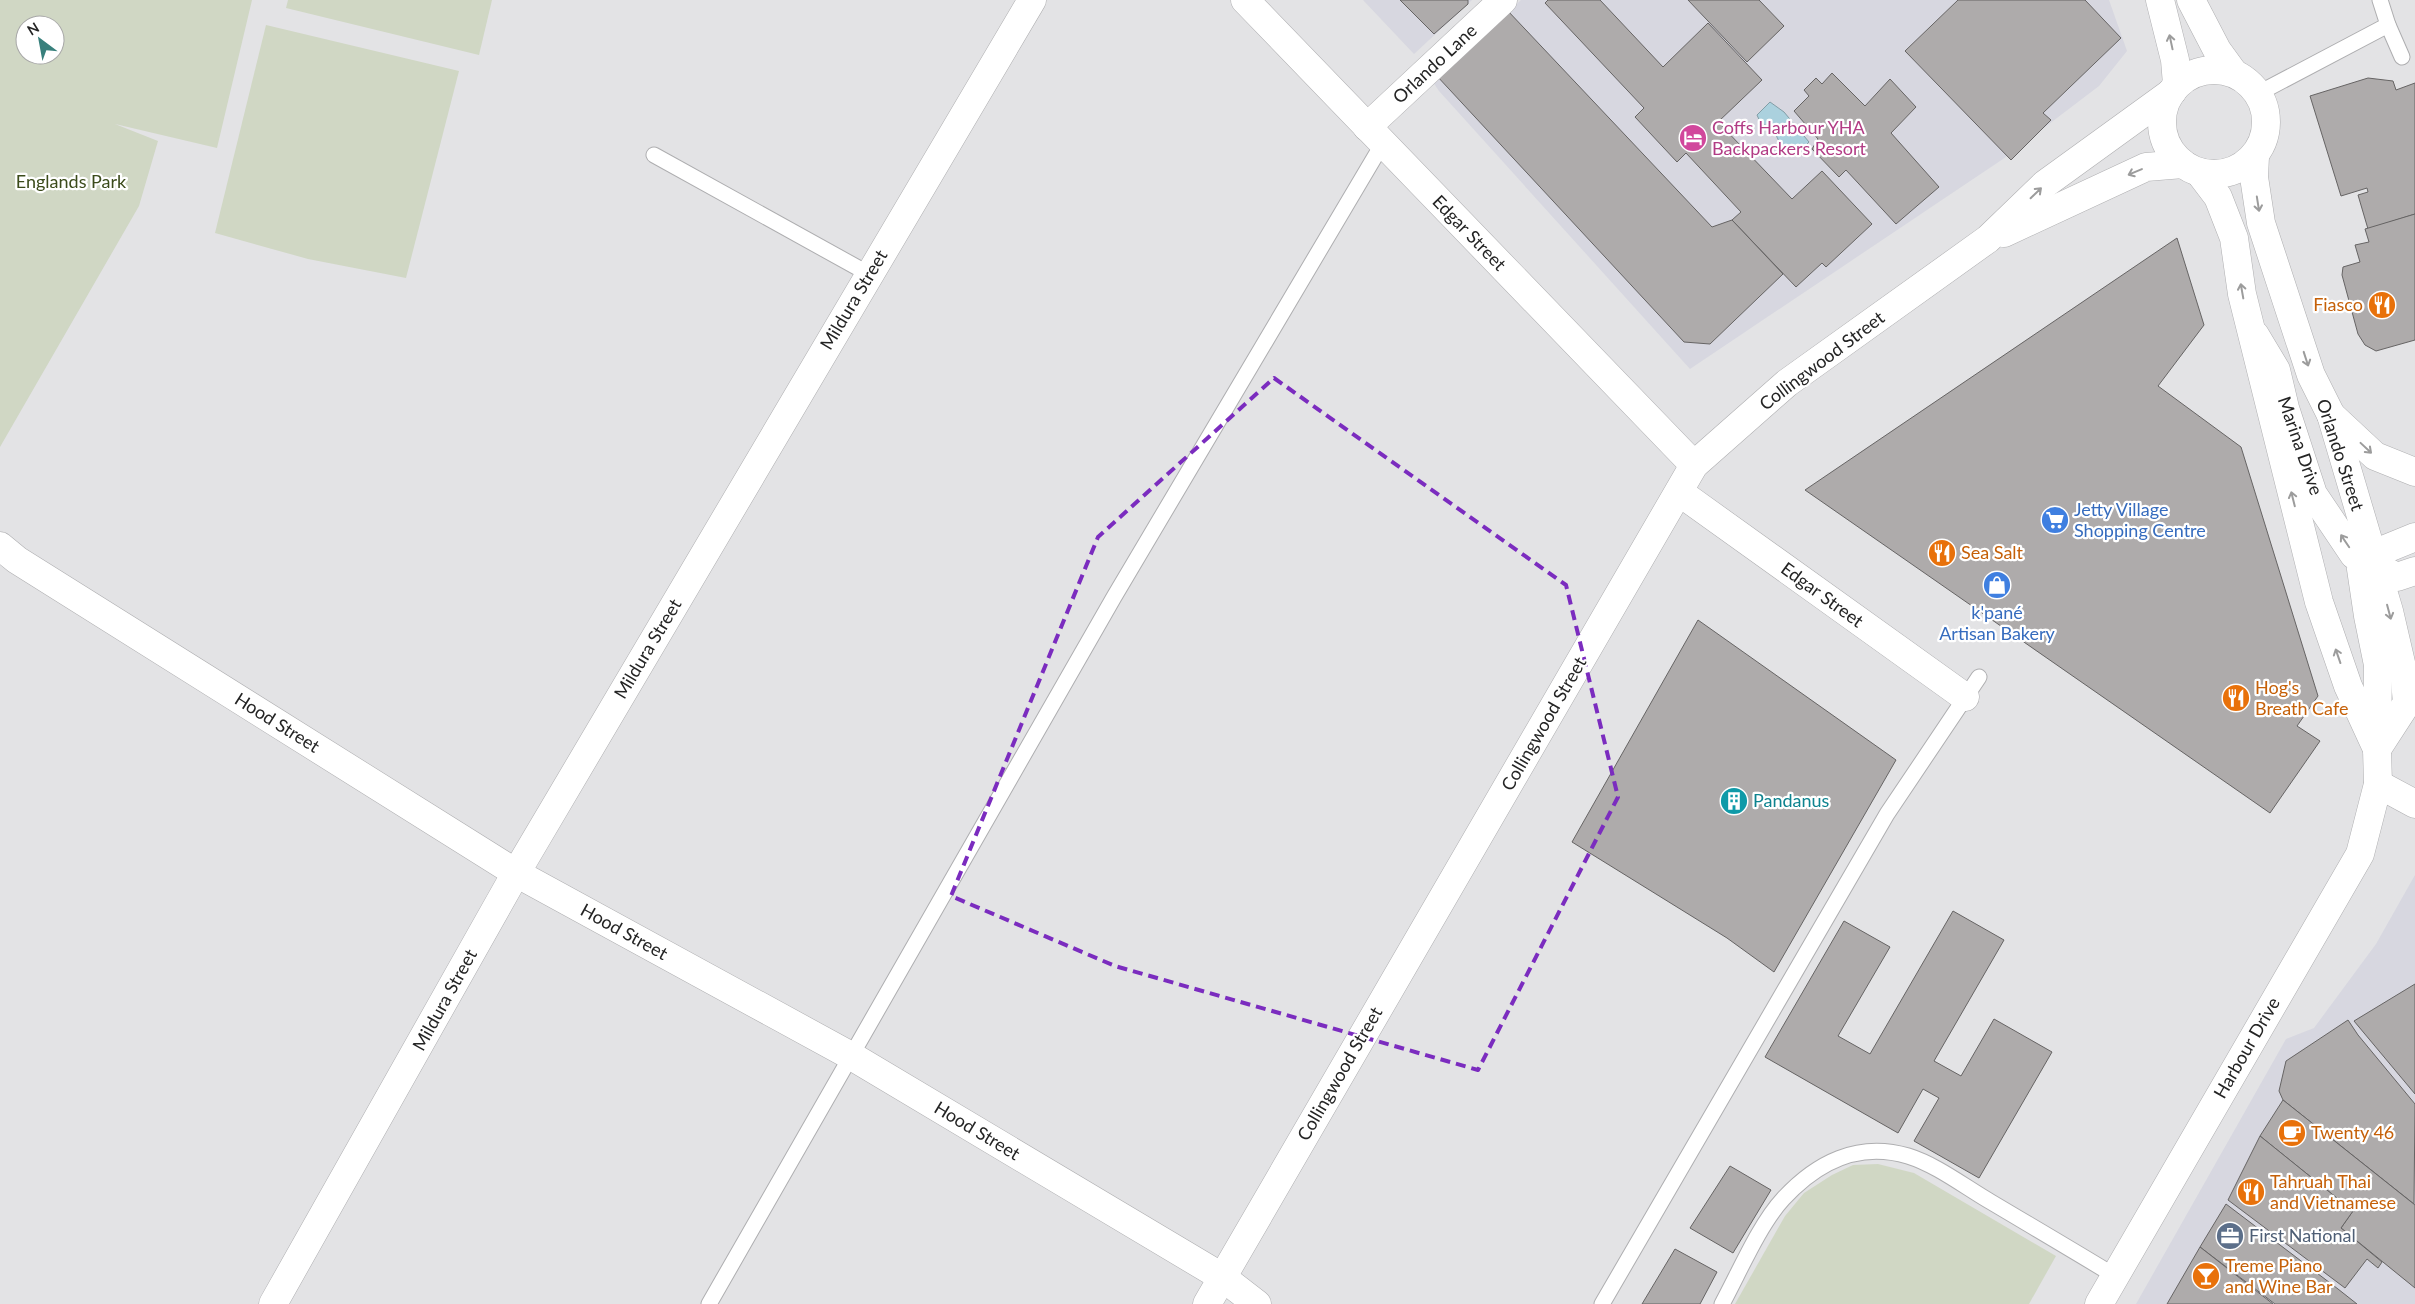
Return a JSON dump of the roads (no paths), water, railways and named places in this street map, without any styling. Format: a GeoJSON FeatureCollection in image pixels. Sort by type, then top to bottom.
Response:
{"type":"FeatureCollection","features":[{"type":"Feature","properties":{"kind":"street","name":"Mildura Street"},"geometry":{"type":"LineString","coordinates":[[273,1304],[516,873],[1032,0]]}},
{"type":"Feature","properties":{"kind":"street","name":"Edgar Street"},"geometry":{"type":"LineString","coordinates":[[1245,0],[1694,465]]}},
{"type":"Feature","properties":{"kind":"street","name":"Orlando Lane"},"geometry":{"type":"LineString","coordinates":[[1375,135],[1503,0]]}},
{"type":"Feature","properties":{"kind":"street"},"geometry":{"type":"LineString","coordinates":[[2160,0],[2175,60],[2174,88],[2162,116],[2162,130],[2173,154],[2191,168],[2218,197],[2234,238],[2242,294],[2319,602],[2348,686],[2377,749]]}},
{"type":"Feature","properties":{"kind":"street"},"geometry":{"type":"LineString","coordinates":[[2191,0],[2218,50],[2234,72],[2248,81],[2259,93],[2266,108],[2267,126],[2264,142],[2255,156],[2243,166],[2229,173],[2214,174],[2191,168]]}},
{"type":"Feature","properties":{"kind":"street"},"geometry":{"type":"LineString","coordinates":[[2174,88],[2189,76],[2204,70],[2219,69],[2234,72]]}},
{"type":"Feature","properties":{"kind":"street","name":"Collingwood Street"},"geometry":{"type":"LineString","coordinates":[[1206,1304],[1694,465],[1787,383],[1988,240],[2045,184],[2174,88]]}},
{"type":"Feature","properties":{"kind":"street","name":"Orlando Street"},"geometry":{"type":"LineString","coordinates":[[2255,156],[2254,177],[2261,223],[2312,375],[2330,414],[2371,560],[2389,611],[2411,697],[2377,749]]}},
{"type":"Feature","properties":{"kind":"street","name":"Collingwood Street"},"geometry":{"type":"LineString","coordinates":[[1988,240],[2146,167],[2191,168]]}},
{"type":"Feature","properties":{"kind":"street","name":"Marina Drive"},"geometry":{"type":"LineString","coordinates":[[2250,327],[2276,370],[2285,408],[2313,494],[2354,555],[2371,560],[2397,577],[2415,571]]}},
{"type":"Feature","properties":{"kind":"street"},"geometry":{"type":"LineString","coordinates":[[2330,414],[2375,456],[2415,472]]}},
{"type":"Feature","properties":{"kind":"street","name":"Edgar Street"},"geometry":{"type":"LineString","coordinates":[[1680,492],[1972,687]]}},
{"type":"Feature","properties":{"kind":"street"},"geometry":{"type":"LineString","coordinates":[[2415,537],[2371,560],[2361,569],[2378,666],[2378,784],[2415,804]]}},
{"type":"Feature","properties":{"kind":"street","name":"Hood Street"},"geometry":{"type":"LineString","coordinates":[[0,546],[17,560],[516,873],[852,1057],[1222,1277],[1257,1304]]}},
{"type":"Feature","properties":{"kind":"street","name":"Harbour Drive"},"geometry":{"type":"LineString","coordinates":[[2099,1304],[2360,854],[2378,784]]}},
{"type":"Feature","properties":{"kind":"lane"},"geometry":{"type":"LineString","coordinates":[[2380,0],[2388,25],[2402,57]]}},
{"type":"Feature","properties":{"kind":"lane"},"geometry":{"type":"LineString","coordinates":[[2259,93],[2388,25]]}},
{"type":"Feature","properties":{"kind":"lane"},"geometry":{"type":"LineString","coordinates":[[709,1304],[852,1057],[1375,135]]}},
{"type":"Feature","properties":{"kind":"lane"},"geometry":{"type":"LineString","coordinates":[[654,154],[869,274]]}},
{"type":"Feature","properties":{"kind":"lane"},"geometry":{"type":"LineString","coordinates":[[1602,1304],[1888,814],[1972,687]]}},
{"type":"Feature","properties":{"kind":"lane"},"geometry":{"type":"LineString","coordinates":[[1722,1304],[1766,1223],[1781,1201],[1818,1167],[1833,1160],[1871,1151],[1890,1152],[1926,1164],[2115,1276]]}},
{"type":"Feature","properties":{"kind":"water"},"geometry":{"type":"Polygon","coordinates":[[[1770,102],[1784,112],[1809,142],[1798,153],[1790,153],[1781,144],[1772,128],[1761,124],[1757,115],[1770,102]]]}},
{"type":"Feature","properties":{"kind":"place","name":"Coffs Harbour YHA Backpackers Resort"},"geometry":{"type":"Point","coordinates":[1693,138]}},
{"type":"Feature","properties":{"kind":"place","name":"Fiasco"},"geometry":{"type":"Point","coordinates":[2382,305]}},
{"type":"Feature","properties":{"kind":"place","name":"Jetty Village Shopping Centre"},"geometry":{"type":"Point","coordinates":[2055,520]}},
{"type":"Feature","properties":{"kind":"place","name":"Sea Salt"},"geometry":{"type":"Point","coordinates":[1942,553]}},
{"type":"Feature","properties":{"kind":"place","name":"k'pané Artisan Bakery"},"geometry":{"type":"Point","coordinates":[1997,585]}},
{"type":"Feature","properties":{"kind":"place","name":"Hog's Breath Cafe"},"geometry":{"type":"Point","coordinates":[2236,698]}},
{"type":"Feature","properties":{"kind":"place","name":"Pandanus"},"geometry":{"type":"Point","coordinates":[1734,801]}},
{"type":"Feature","properties":{"kind":"place","name":"Twenty 46"},"geometry":{"type":"Point","coordinates":[2292,1133]}},
{"type":"Feature","properties":{"kind":"place","name":"Tahruah Thai and Vietnamese"},"geometry":{"type":"Point","coordinates":[2251,1192]}},
{"type":"Feature","properties":{"kind":"place","name":"First National"},"geometry":{"type":"Point","coordinates":[2230,1236]}},
{"type":"Feature","properties":{"kind":"place","name":"Treme Piano and Wine Bar"},"geometry":{"type":"Point","coordinates":[2206,1276]}},
{"type":"Feature","properties":{"kind":"park label","name":"Englands Park"},"geometry":{"type":"Point","coordinates":[71,182]}}]}
